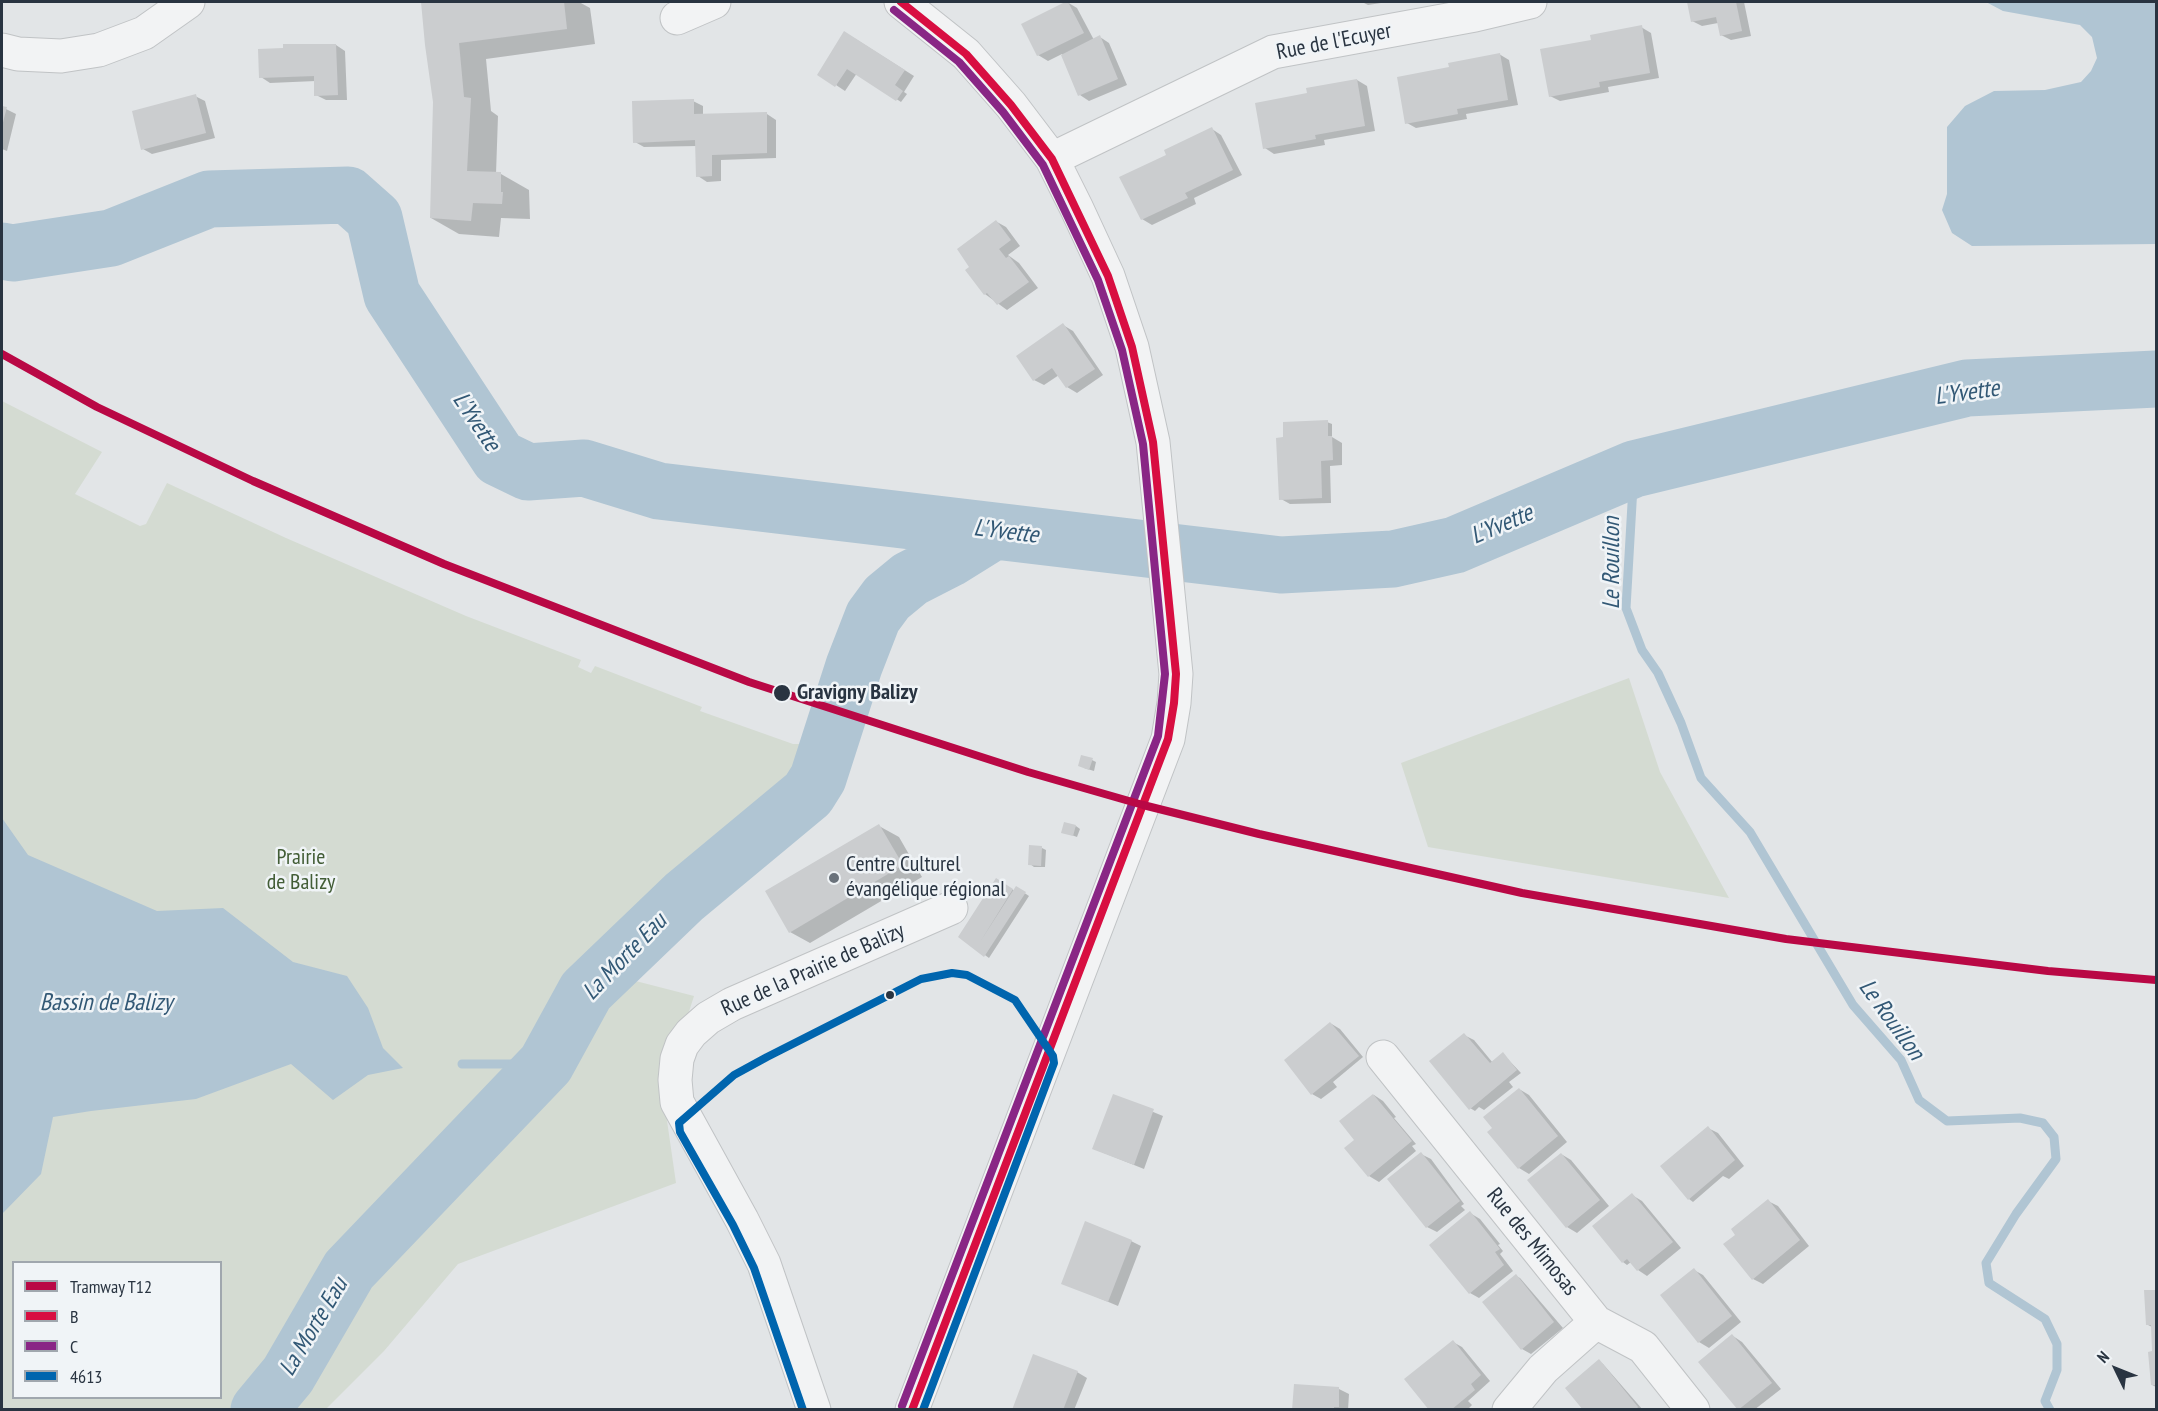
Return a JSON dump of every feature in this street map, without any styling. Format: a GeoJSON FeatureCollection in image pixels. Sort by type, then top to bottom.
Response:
{"type":"FeatureCollection","features":[{"type":"Feature","properties":{"kind":"street"},"geometry":{"type":"LineString","coordinates":[[2,50],[18,54],[61,56],[99,50],[144,33],[188,2]]}},
{"type":"Feature","properties":{"kind":"street"},"geometry":{"type":"LineString","coordinates":[[677,18],[714,2]]}},
{"type":"Feature","properties":{"kind":"street"},"geometry":{"type":"LineString","coordinates":[[901,2],[966,54],[1011,105],[1052,159],[1108,276],[1132,347],[1153,442],[1161,502],[1176,674],[1168,739],[912,1410]]}},
{"type":"Feature","properties":{"kind":"street","name":"Rue de l'Ecuyer"},"geometry":{"type":"LineString","coordinates":[[1052,159],[1273,52],[1475,15],[1530,2]]}},
{"type":"Feature","properties":{"kind":"street","name":"Rue de la Prairie de Balizy"},"geometry":{"type":"LineString","coordinates":[[814,1410],[764,1264],[677,1101],[675,1080],[677,1059],[682,1045],[691,1033],[708,1018],[732,1004],[951,908]]}},
{"type":"Feature","properties":{"kind":"street","name":"Rue des Mimosas"},"geometry":{"type":"LineString","coordinates":[[1383,1058],[1596,1322],[1642,1347],[1693,1410]]}},
{"type":"Feature","properties":{"kind":"street"},"geometry":{"type":"LineString","coordinates":[[1509,1410],[1543,1369],[1596,1322]]}},
{"type":"Feature","properties":{"kind":"green space","name":"Prairie de Balizy"},"geometry":{"type":"Polygon","coordinates":[[[2,401],[102,452],[75,494],[140,526],[146,524],[167,483],[286,538],[466,616],[581,660],[578,667],[591,673],[595,666],[702,707],[700,711],[793,744],[815,747],[801,782],[644,910],[585,968],[694,996],[663,1093],[676,1183],[458,1264],[384,1351],[326,1409],[2,1409],[2,401]]]}},
{"type":"Feature","properties":{"kind":"green space"},"geometry":{"type":"Polygon","coordinates":[[[1629,678],[1660,772],[1729,898],[1428,847],[1401,763],[1629,678]]]}},
{"type":"Feature","properties":{"kind":"water"},"geometry":{"type":"Polygon","coordinates":[[[1986,2],[2156,2],[2156,244],[1972,246],[1952,233],[1942,210],[1947,194],[1947,127],[1965,106],[1994,91],[2045,90],[2081,82],[2091,71],[2097,58],[2092,37],[2080,25],[2003,11],[1986,2]]]}},
{"type":"Feature","properties":{"kind":"water","name":"Bassin de Balizy"},"geometry":{"type":"Polygon","coordinates":[[[2,818],[28,855],[157,911],[223,908],[293,962],[347,976],[368,1008],[383,1048],[403,1068],[368,1075],[333,1100],[291,1064],[196,1099],[53,1117],[41,1174],[2,1214],[2,818]]]}},
{"type":"Feature","properties":{"kind":"building"},"geometry":{"type":"Polygon","coordinates":[[[421,2],[564,2],[567,29],[459,43],[464,97],[471,98],[467,171],[501,172],[501,192],[503,192],[502,204],[473,203],[471,221],[430,218],[433,102],[421,2]]]}},
{"type":"Feature","properties":{"kind":"building"},"geometry":{"type":"Polygon","coordinates":[[[1068,2],[1084,33],[1037,56],[1021,24],[1068,2]]]}},
{"type":"Feature","properties":{"kind":"building"},"geometry":{"type":"Polygon","coordinates":[[[1687,2],[1736,2],[1742,31],[1720,36],[1716,17],[1691,22],[1687,2]]]}},
{"type":"Feature","properties":{"kind":"building"},"geometry":{"type":"Polygon","coordinates":[[[1642,25],[1650,73],[1599,82],[1600,87],[1549,97],[1540,49],[1591,40],[1590,35],[1642,25]]]}},
{"type":"Feature","properties":{"kind":"building"},"geometry":{"type":"Polygon","coordinates":[[[844,31],[905,70],[895,85],[903,91],[896,101],[847,69],[835,87],[817,75],[844,31]]]}},
{"type":"Feature","properties":{"kind":"building"},"geometry":{"type":"Polygon","coordinates":[[[1100,35],[1118,79],[1078,96],[1061,55],[1100,35]]]}},
{"type":"Feature","properties":{"kind":"building"},"geometry":{"type":"Polygon","coordinates":[[[283,44],[336,44],[338,95],[314,96],[314,76],[259,78],[258,49],[283,48],[283,44]]]}},
{"type":"Feature","properties":{"kind":"building"},"geometry":{"type":"Polygon","coordinates":[[[1500,53],[1508,100],[1457,109],[1458,114],[1405,124],[1397,77],[1449,67],[1448,63],[1500,53]]]}},
{"type":"Feature","properties":{"kind":"building"},"geometry":{"type":"Polygon","coordinates":[[[1357,79],[1365,126],[1315,135],[1316,139],[1263,149],[1255,103],[1307,93],[1306,88],[1357,79]]]}},
{"type":"Feature","properties":{"kind":"building"},"geometry":{"type":"Polygon","coordinates":[[[196,94],[206,133],[141,150],[132,111],[196,94]]]}},
{"type":"Feature","properties":{"kind":"building"},"geometry":{"type":"Polygon","coordinates":[[[694,99],[694,114],[767,112],[767,153],[712,155],[712,176],[696,177],[695,140],[633,143],[632,101],[694,99]]]}},
{"type":"Feature","properties":{"kind":"building"},"geometry":{"type":"Polygon","coordinates":[[[2,106],[7,107],[2,126],[2,106]]]}},
{"type":"Feature","properties":{"kind":"building"},"geometry":{"type":"Polygon","coordinates":[[[1212,127],[1233,170],[1185,193],[1188,198],[1141,220],[1119,177],[1166,155],[1164,150],[1212,127]]]}},
{"type":"Feature","properties":{"kind":"building"},"geometry":{"type":"Polygon","coordinates":[[[996,220],[1011,240],[999,249],[1006,258],[1009,256],[1029,282],[997,305],[987,293],[984,295],[965,270],[969,267],[957,249],[996,220]]]}},
{"type":"Feature","properties":{"kind":"building"},"geometry":{"type":"Polygon","coordinates":[[[1063,323],[1095,369],[1066,388],[1052,368],[1033,381],[1016,356],[1063,323]]]}},
{"type":"Feature","properties":{"kind":"building"},"geometry":{"type":"Polygon","coordinates":[[[1328,420],[1328,436],[1332,436],[1333,460],[1321,461],[1322,498],[1279,500],[1276,438],[1283,437],[1283,422],[1328,420]]]}},
{"type":"Feature","properties":{"kind":"building"},"geometry":{"type":"Polygon","coordinates":[[[1081,755],[1093,758],[1089,770],[1078,766],[1081,755]]]}},
{"type":"Feature","properties":{"kind":"building"},"geometry":{"type":"Polygon","coordinates":[[[1064,822],[1076,825],[1073,836],[1061,833],[1064,822]]]}},
{"type":"Feature","properties":{"kind":"building","name":"Centre Culturel évangélique régional"},"geometry":{"type":"Polygon","coordinates":[[[879,824],[903,865],[789,933],[765,891],[879,824]]]}},
{"type":"Feature","properties":{"kind":"building"},"geometry":{"type":"Polygon","coordinates":[[[1029,845],[1042,846],[1041,866],[1028,865],[1029,845]]]}},
{"type":"Feature","properties":{"kind":"building"},"geometry":{"type":"Polygon","coordinates":[[[996,878],[1013,889],[980,942],[1016,886],[1026,892],[984,957],[958,937],[996,878]]]}},
{"type":"Feature","properties":{"kind":"building"},"geometry":{"type":"Polygon","coordinates":[[[1330,1022],[1359,1056],[1311,1095],[1284,1060],[1330,1022]]]}},
{"type":"Feature","properties":{"kind":"building"},"geometry":{"type":"Polygon","coordinates":[[[1464,1033],[1490,1063],[1503,1052],[1517,1070],[1469,1110],[1429,1061],[1464,1033]]]}},
{"type":"Feature","properties":{"kind":"building"},"geometry":{"type":"Polygon","coordinates":[[[1519,1088],[1558,1136],[1518,1169],[1487,1132],[1492,1128],[1483,1117],[1519,1088]]]}},
{"type":"Feature","properties":{"kind":"building"},"geometry":{"type":"Polygon","coordinates":[[[1113,1094],[1154,1109],[1134,1165],[1092,1149],[1113,1094]]]}},
{"type":"Feature","properties":{"kind":"building"},"geometry":{"type":"Polygon","coordinates":[[[1373,1094],[1412,1141],[1368,1177],[1344,1148],[1354,1140],[1339,1121],[1373,1094]]]}},
{"type":"Feature","properties":{"kind":"building"},"geometry":{"type":"Polygon","coordinates":[[[1708,1126],[1735,1160],[1688,1200],[1660,1166],[1708,1126]]]}},
{"type":"Feature","properties":{"kind":"building"},"geometry":{"type":"Polygon","coordinates":[[[1421,1152],[1460,1201],[1426,1228],[1387,1179],[1421,1152]]]}},
{"type":"Feature","properties":{"kind":"building"},"geometry":{"type":"Polygon","coordinates":[[[1561,1153],[1600,1200],[1566,1228],[1527,1180],[1561,1153]]]}},
{"type":"Feature","properties":{"kind":"building"},"geometry":{"type":"Polygon","coordinates":[[[1632,1193],[1673,1242],[1637,1271],[1627,1259],[1622,1263],[1592,1226],[1632,1193]]]}},
{"type":"Feature","properties":{"kind":"building"},"geometry":{"type":"Polygon","coordinates":[[[1768,1199],[1800,1240],[1752,1280],[1723,1244],[1735,1235],[1731,1229],[1768,1199]]]}},
{"type":"Feature","properties":{"kind":"building"},"geometry":{"type":"Polygon","coordinates":[[[1470,1211],[1500,1249],[1495,1252],[1504,1265],[1469,1294],[1429,1245],[1470,1211]]]}},
{"type":"Feature","properties":{"kind":"building"},"geometry":{"type":"Polygon","coordinates":[[[1085,1221],[1132,1240],[1108,1302],[1061,1284],[1085,1221]]]}},
{"type":"Feature","properties":{"kind":"building"},"geometry":{"type":"Polygon","coordinates":[[[1694,1268],[1732,1316],[1698,1343],[1660,1295],[1694,1268]]]}},
{"type":"Feature","properties":{"kind":"building"},"geometry":{"type":"Polygon","coordinates":[[[1516,1274],[1554,1322],[1521,1350],[1482,1302],[1516,1274]]]}},
{"type":"Feature","properties":{"kind":"building"},"geometry":{"type":"Polygon","coordinates":[[[2144,1290],[2156,1290],[2156,1385],[2151,1385],[2148,1352],[2152,1351],[2151,1325],[2146,1325],[2144,1290]]]}},
{"type":"Feature","properties":{"kind":"building"},"geometry":{"type":"Polygon","coordinates":[[[1732,1334],[1772,1383],[1738,1410],[1698,1362],[1732,1334]]]}},
{"type":"Feature","properties":{"kind":"building"},"geometry":{"type":"Polygon","coordinates":[[[1453,1340],[1481,1375],[1471,1384],[1475,1390],[1451,1410],[1429,1410],[1404,1379],[1453,1340]]]}},
{"type":"Feature","properties":{"kind":"building"},"geometry":{"type":"Polygon","coordinates":[[[1033,1354],[1078,1371],[1063,1410],[1012,1410],[1033,1354]]]}},
{"type":"Feature","properties":{"kind":"building"},"geometry":{"type":"Polygon","coordinates":[[[1599,1359],[1638,1407],[1636,1410],[1583,1410],[1565,1388],[1599,1359]]]}},
{"type":"Feature","properties":{"kind":"building"},"geometry":{"type":"Polygon","coordinates":[[[1294,1384],[1339,1387],[1339,1407],[1334,1407],[1334,1410],[1292,1410],[1294,1384]]]}},
{"type":"Feature","properties":{"kind":"waterway","name":"L'Yvette"},"geometry":{"type":"LineString","coordinates":[[2,251],[13,253],[111,238],[209,199],[348,195],[374,218],[392,295],[499,458],[528,472],[584,468],[659,491],[1281,565],[1393,559],[1455,545],[1634,469],[1967,388],[2156,379]]}},
{"type":"Feature","properties":{"kind":"waterway","name":"Le Rouillon"},"geometry":{"type":"LineString","coordinates":[[1634,469],[1626,608],[1642,650],[1658,673],[1681,723],[1701,778],[1750,832],[1853,1005],[1901,1060],[1919,1100],[1947,1121],[2020,1118],[2043,1123],[2054,1137],[2056,1159],[2016,1214],[1986,1263],[1989,1283],[2045,1319],[2057,1344],[2057,1370],[2045,1401],[2050,1410]]}},
{"type":"Feature","properties":{"kind":"waterway","name":"La Morte Eau"},"geometry":{"type":"LineString","coordinates":[[259,1410],[288,1375],[349,1270],[546,1064],[586,991],[684,897],[808,794],[818,778],[854,666],[873,617],[887,598],[910,579],[949,559],[994,531]]}},
{"type":"Feature","properties":{"kind":"waterway"},"geometry":{"type":"LineString","coordinates":[[462,1064],[546,1064]]}},
{"type":"Feature","properties":{"kind":"tram line","name":"T12"},"geometry":{"type":"LineString","coordinates":[[2,354],[97,407],[253,481],[444,564],[749,682],[1028,772],[1143,805],[1259,834],[1522,893],[1786,939],[2048,971],[2156,980]]}},
{"type":"Feature","properties":{"kind":"transit line","name":"B"},"geometry":{"type":"LineString","coordinates":[[901,2],[966,54],[1011,105],[1052,159],[1108,276],[1132,347],[1153,442],[1176,674],[1168,739],[912,1410]]}},
{"type":"Feature","properties":{"kind":"transit line","name":"C"},"geometry":{"type":"LineString","coordinates":[[894,10],[959,62],[1003,112],[1043,165],[1098,280],[1122,350],[1143,444],[1165,674],[1158,736],[902,1406]]}},
{"type":"Feature","properties":{"kind":"transit line","name":"4613"},"geometry":{"type":"LineString","coordinates":[[803,1410],[754,1268],[733,1225],[680,1132],[679,1123],[734,1075],[921,979],[952,973],[967,975],[1015,1000],[1053,1056],[1054,1063],[923,1410]]}},
{"type":"Feature","properties":{"kind":"place","name":"Gravigny Balizy"},"geometry":{"type":"Point","coordinates":[782,693]}},
{"type":"Feature","properties":{"kind":"place","name":"Centre Culturel évangélique régional"},"geometry":{"type":"Point","coordinates":[834,878]}}]}
